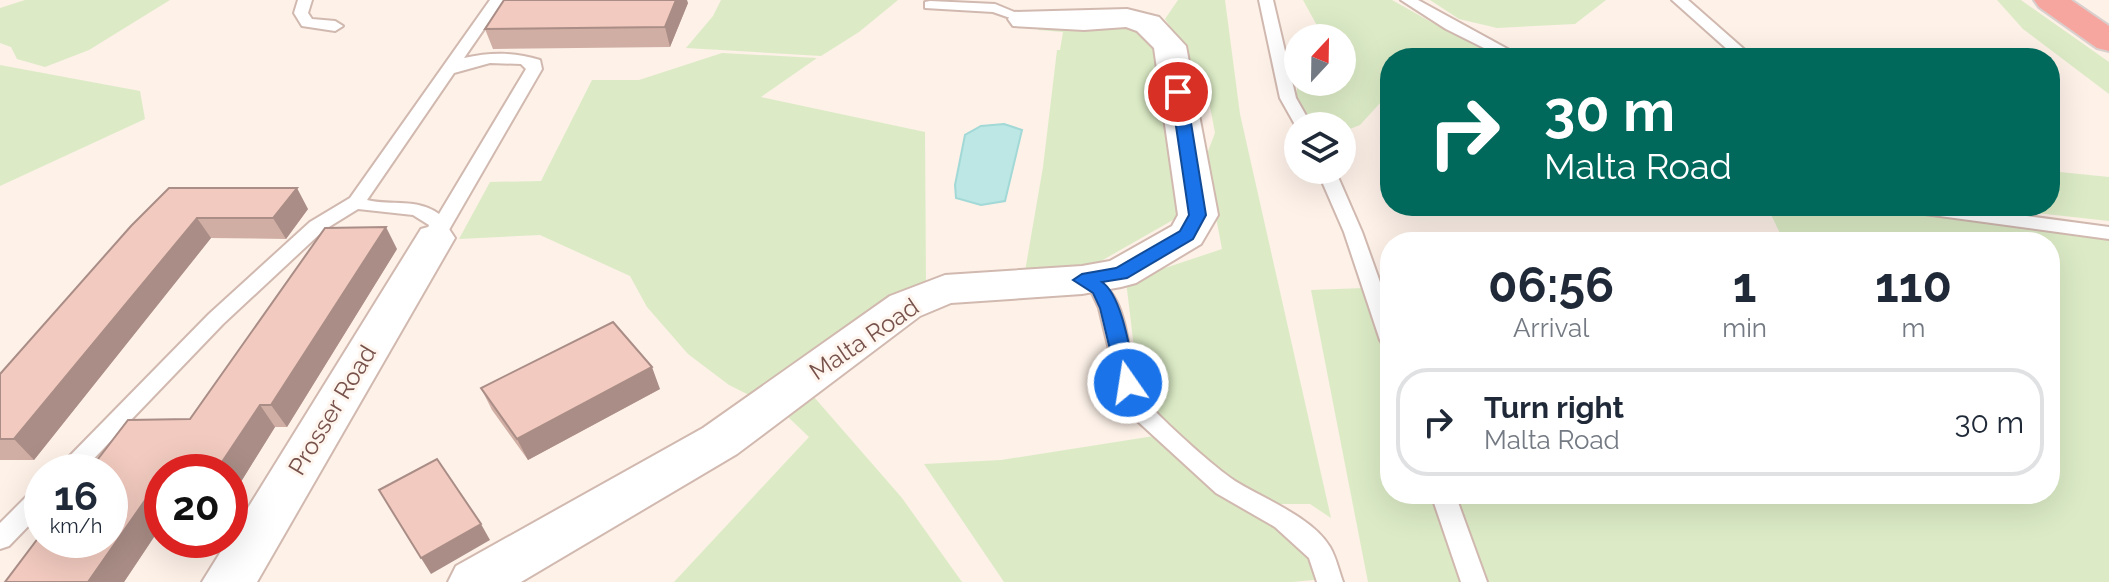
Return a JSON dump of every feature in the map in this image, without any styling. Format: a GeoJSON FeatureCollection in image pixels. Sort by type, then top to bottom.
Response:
{"type":"FeatureCollection","features":[{"type":"Feature","properties":{"kind":"highway"},"geometry":{"type":"LineString","coordinates":[[2050,0],[2109,41]]}},
{"type":"Feature","properties":{"kind":"street","name":"Malta Road"},"geometry":{"type":"LineString","coordinates":[[475,582],[720,441],[905,306],[945,289],[1082,280],[1121,273],[1187,235],[1198,215],[1170,46],[1148,24],[1127,18],[1084,21],[1024,19]]}},
{"type":"Feature","properties":{"kind":"street","name":"Prosser Road"},"geometry":{"type":"LineString","coordinates":[[229,582],[435,238]]}},
{"type":"Feature","properties":{"kind":"lane"},"geometry":{"type":"LineString","coordinates":[[305,0],[301,13],[307,23],[335,26]]}},
{"type":"Feature","properties":{"kind":"lane"},"geometry":{"type":"LineString","coordinates":[[84,454],[216,319],[317,226],[356,202],[497,0]]}},
{"type":"Feature","properties":{"kind":"lane"},"geometry":{"type":"LineString","coordinates":[[1266,0],[1288,98],[1296,112]]}},
{"type":"Feature","properties":{"kind":"lane"},"geometry":{"type":"LineString","coordinates":[[1408,0],[1496,48]]}},
{"type":"Feature","properties":{"kind":"lane"},"geometry":{"type":"LineString","coordinates":[[1679,0],[1734,48]]}},
{"type":"Feature","properties":{"kind":"lane"},"geometry":{"type":"LineString","coordinates":[[930,5],[995,8],[1024,19]]}},
{"type":"Feature","properties":{"kind":"lane"},"geometry":{"type":"LineString","coordinates":[[435,238],[534,69],[534,63],[522,59],[478,59],[447,70]]}},
{"type":"Feature","properties":{"kind":"lane"},"geometry":{"type":"LineString","coordinates":[[1332,184],[1353,232],[1380,311]]}},
{"type":"Feature","properties":{"kind":"lane"},"geometry":{"type":"LineString","coordinates":[[356,202],[365,206],[416,207],[430,214],[439,224],[435,238]]}},
{"type":"Feature","properties":{"kind":"lane"},"geometry":{"type":"LineString","coordinates":[[1996,216],[2109,233]]}},
{"type":"Feature","properties":{"kind":"lane"},"geometry":{"type":"LineString","coordinates":[[1082,280],[1100,289],[1109,308],[1128,383],[1141,411],[1224,486],[1284,520],[1320,552],[1330,582]]}},
{"type":"Feature","properties":{"kind":"lane"},"geometry":{"type":"LineString","coordinates":[[1447,504],[1474,582]]}},
{"type":"Feature","properties":{"kind":"lane"},"geometry":{"type":"LineString","coordinates":[[0,539],[24,514]]}},
{"type":"Feature","properties":{"kind":"green space"},"geometry":{"type":"Polygon","coordinates":[[[25,0],[170,0],[89,50],[45,67],[17,59],[11,47],[0,43],[0,8],[25,0]]]}},
{"type":"Feature","properties":{"kind":"green space"},"geometry":{"type":"Polygon","coordinates":[[[721,0],[898,0],[859,32],[821,56],[686,48],[713,16],[721,0]]]}},
{"type":"Feature","properties":{"kind":"green space"},"geometry":{"type":"Polygon","coordinates":[[[1178,0],[1225,0],[1240,114],[1331,518],[1310,504],[1274,504],[1246,493],[1152,412],[1138,381],[1126,281],[1222,249],[1205,159],[1215,133],[1208,96],[1190,72],[1184,47],[1165,19],[1178,0]]]}},
{"type":"Feature","properties":{"kind":"green space"},"geometry":{"type":"Polygon","coordinates":[[[1303,0],[1392,0],[1487,48],[1380,48],[1380,103],[1356,127],[1356,112],[1305,112],[1296,97],[1356,96],[1356,24],[1316,24],[1303,0]]]}},
{"type":"Feature","properties":{"kind":"green space"},"geometry":{"type":"Polygon","coordinates":[[[1430,0],[1606,0],[1575,24],[1497,28],[1459,19],[1430,0]]]}},
{"type":"Feature","properties":{"kind":"green space"},"geometry":{"type":"Polygon","coordinates":[[[1997,0],[2021,0],[2109,62],[2109,94],[2060,57],[2060,48],[2048,48],[2023,29],[1997,0]]]}},
{"type":"Feature","properties":{"kind":"green space"},"geometry":{"type":"Polygon","coordinates":[[[1129,26],[1153,38],[1180,216],[1101,261],[1024,277],[1043,167],[1057,50],[1060,50],[1063,32],[1038,30],[1038,27],[1129,26]]]}},
{"type":"Feature","properties":{"kind":"green space"},"geometry":{"type":"Polygon","coordinates":[[[722,53],[817,58],[761,97],[925,132],[926,284],[765,403],[729,385],[688,354],[647,307],[630,276],[540,235],[459,239],[490,182],[541,181],[592,80],[639,80],[722,53]]]}},
{"type":"Feature","properties":{"kind":"green space"},"geometry":{"type":"Polygon","coordinates":[[[0,65],[140,91],[145,119],[0,186],[0,65]]]}},
{"type":"Feature","properties":{"kind":"green space"},"geometry":{"type":"Polygon","coordinates":[[[2060,172],[2109,177],[2109,221],[2060,216],[2060,172]]]}},
{"type":"Feature","properties":{"kind":"green space"},"geometry":{"type":"Polygon","coordinates":[[[1772,216],[1951,216],[2109,236],[2109,582],[1368,582],[1311,290],[1380,287],[1380,504],[2060,504],[2060,232],[1779,232],[1772,216]]]}},
{"type":"Feature","properties":{"kind":"green space"},"geometry":{"type":"Polygon","coordinates":[[[814,397],[902,498],[962,582],[674,582],[809,437],[787,416],[814,397]]]}},
{"type":"Feature","properties":{"kind":"green space"},"geometry":{"type":"Polygon","coordinates":[[[1154,436],[1220,494],[1293,539],[1323,579],[1293,582],[1004,582],[924,464],[1001,460],[1154,436]]]}},
{"type":"Feature","properties":{"kind":"water"},"geometry":{"type":"Polygon","coordinates":[[[1004,124],[1022,130],[1005,201],[981,205],[956,198],[955,185],[965,135],[981,126],[1004,124]]]}},
{"type":"Feature","properties":{"kind":"building"},"geometry":{"type":"Polygon","coordinates":[[[504,0],[676,0],[665,27],[485,29],[504,0]]]}},
{"type":"Feature","properties":{"kind":"building"},"geometry":{"type":"Polygon","coordinates":[[[169,188],[297,188],[273,218],[197,218],[14,439],[0,439],[0,374],[131,226],[169,188]]]}},
{"type":"Feature","properties":{"kind":"building"},"geometry":{"type":"Polygon","coordinates":[[[386,227],[271,405],[260,405],[227,454],[144,454],[144,502],[128,525],[128,454],[102,454],[128,420],[190,419],[325,228],[386,227]]]}},
{"type":"Feature","properties":{"kind":"building"},"geometry":{"type":"Polygon","coordinates":[[[613,322],[652,367],[517,439],[481,388],[613,322]]]}},
{"type":"Feature","properties":{"kind":"building"},"geometry":{"type":"Polygon","coordinates":[[[437,459],[481,524],[421,558],[379,490],[437,459]]]}},
{"type":"Feature","properties":{"kind":"building"},"geometry":{"type":"Polygon","coordinates":[[[24,557],[105,558],[88,582],[5,582],[24,557]]]}},
{"type":"Feature","properties":{"kind":"route"},"geometry":{"type":"LineString","coordinates":[[1128,383],[1109,308],[1100,289],[1082,280],[1121,273],[1187,235],[1198,215],[1178,92]]}}]}
